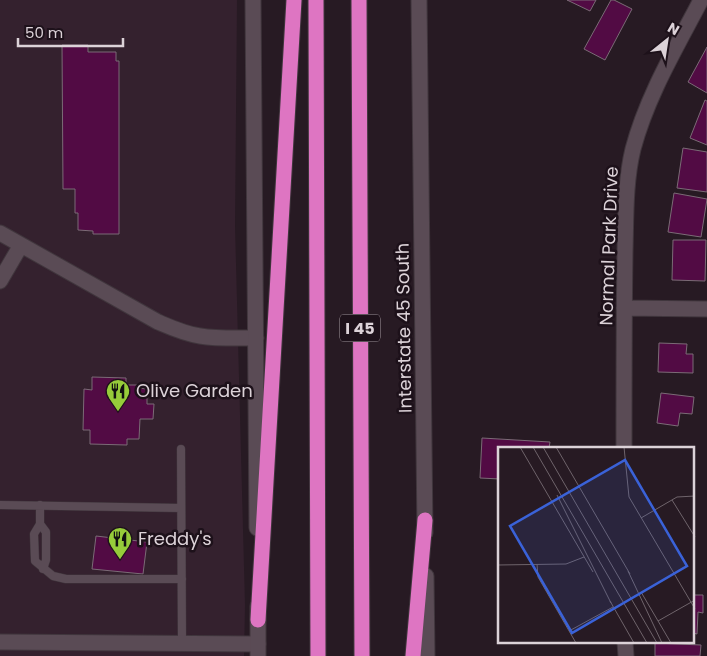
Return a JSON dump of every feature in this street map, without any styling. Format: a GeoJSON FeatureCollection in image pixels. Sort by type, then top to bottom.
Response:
{"type":"FeatureCollection","features":[{"type":"Feature","properties":{"kind":"highway"},"geometry":{"type":"LineString","coordinates":[[258,620],[294,0]]}},
{"type":"Feature","properties":{"kind":"highway","name":"I 45"},"geometry":{"type":"LineString","coordinates":[[316,0],[318,656]]}},
{"type":"Feature","properties":{"kind":"highway","name":"I 45"},"geometry":{"type":"LineString","coordinates":[[359,0],[362,656]]}},
{"type":"Feature","properties":{"kind":"highway"},"geometry":{"type":"LineString","coordinates":[[413,656],[425,520]]}},
{"type":"Feature","properties":{"kind":"main road"},"geometry":{"type":"LineString","coordinates":[[0,642],[182,643],[258,650],[253,0]]}},
{"type":"Feature","properties":{"kind":"main road","name":"Interstate 45 South"},"geometry":{"type":"LineString","coordinates":[[419,0],[426,656]]}},
{"type":"Feature","properties":{"kind":"main road","name":"Normal Park Drive"},"geometry":{"type":"LineString","coordinates":[[624,447],[624,308],[628,180],[633,150],[652,95],[701,0]]}},
{"type":"Feature","properties":{"kind":"main road"},"geometry":{"type":"LineString","coordinates":[[0,233],[158,322],[199,336],[256,338]]}},
{"type":"Feature","properties":{"kind":"main road"},"geometry":{"type":"LineString","coordinates":[[0,282],[21,245]]}},
{"type":"Feature","properties":{"kind":"main road"},"geometry":{"type":"LineString","coordinates":[[624,308],[707,309]]}},
{"type":"Feature","properties":{"kind":"lane"},"geometry":{"type":"LineString","coordinates":[[181,449],[182,643]]}},
{"type":"Feature","properties":{"kind":"lane"},"geometry":{"type":"LineString","coordinates":[[0,505],[181,508]]}},
{"type":"Feature","properties":{"kind":"lane"},"geometry":{"type":"LineString","coordinates":[[40,505],[40,524],[34,534],[35,562],[53,576],[66,578],[182,579]]}},
{"type":"Feature","properties":{"kind":"lane"},"geometry":{"type":"LineString","coordinates":[[40,524],[46,532],[46,560],[43,569]]}},
{"type":"Feature","properties":{"kind":"shaded area"},"geometry":{"type":"Polygon","coordinates":[[[0,0],[237,0],[235,226],[245,605],[244,656],[0,656],[0,0]]]}},
{"type":"Feature","properties":{"kind":"building"},"geometry":{"type":"Polygon","coordinates":[[[567,0],[596,0],[590,11],[567,0]]]}},
{"type":"Feature","properties":{"kind":"building"},"geometry":{"type":"Polygon","coordinates":[[[611,0],[632,9],[605,60],[584,49],[611,0]]]}},
{"type":"Feature","properties":{"kind":"building"},"geometry":{"type":"Polygon","coordinates":[[[62,45],[88,45],[88,52],[116,52],[116,61],[119,61],[119,234],[93,234],[93,231],[78,230],[78,213],[75,213],[75,189],[63,189],[62,45]]]}},
{"type":"Feature","properties":{"kind":"building"},"geometry":{"type":"Polygon","coordinates":[[[707,47],[707,93],[688,82],[707,47]]]}},
{"type":"Feature","properties":{"kind":"building"},"geometry":{"type":"Polygon","coordinates":[[[705,100],[707,101],[707,145],[690,138],[705,100]]]}},
{"type":"Feature","properties":{"kind":"building"},"geometry":{"type":"Polygon","coordinates":[[[683,148],[707,152],[707,192],[677,188],[683,148]]]}},
{"type":"Feature","properties":{"kind":"building"},"geometry":{"type":"Polygon","coordinates":[[[674,193],[707,199],[701,237],[668,232],[674,193]]]}},
{"type":"Feature","properties":{"kind":"building"},"geometry":{"type":"Polygon","coordinates":[[[673,240],[706,240],[705,281],[672,280],[673,240]]]}},
{"type":"Feature","properties":{"kind":"building"},"geometry":{"type":"Polygon","coordinates":[[[659,343],[687,344],[686,354],[693,354],[693,373],[658,372],[659,343]]]}},
{"type":"Feature","properties":{"kind":"building","name":"Olive Garden"},"geometry":{"type":"Polygon","coordinates":[[[92,377],[126,378],[126,385],[138,385],[138,388],[147,389],[147,404],[154,404],[153,419],[140,419],[139,439],[127,439],[127,445],[90,444],[90,430],[83,430],[84,389],[92,390],[92,377]]]}},
{"type":"Feature","properties":{"kind":"building"},"geometry":{"type":"Polygon","coordinates":[[[661,393],[694,397],[692,414],[680,413],[678,426],[657,423],[661,393]]]}},
{"type":"Feature","properties":{"kind":"building"},"geometry":{"type":"Polygon","coordinates":[[[482,438],[550,442],[549,447],[498,447],[498,479],[480,478],[482,438]]]}},
{"type":"Feature","properties":{"kind":"building"},"geometry":{"type":"Polygon","coordinates":[[[96,536],[147,542],[143,574],[92,569],[96,536]]]}},
{"type":"Feature","properties":{"kind":"building"},"geometry":{"type":"Polygon","coordinates":[[[694,595],[703,595],[703,613],[698,612],[697,634],[694,633],[694,595]]]}},
{"type":"Feature","properties":{"kind":"building"},"geometry":{"type":"Polygon","coordinates":[[[655,644],[701,645],[700,656],[655,656],[655,644]]]}},
{"type":"Feature","properties":{"kind":"place","name":"Olive Garden"},"geometry":{"type":"Point","coordinates":[118,412]}},
{"type":"Feature","properties":{"kind":"place","name":"Freddy's"},"geometry":{"type":"Point","coordinates":[120,560]}}]}
